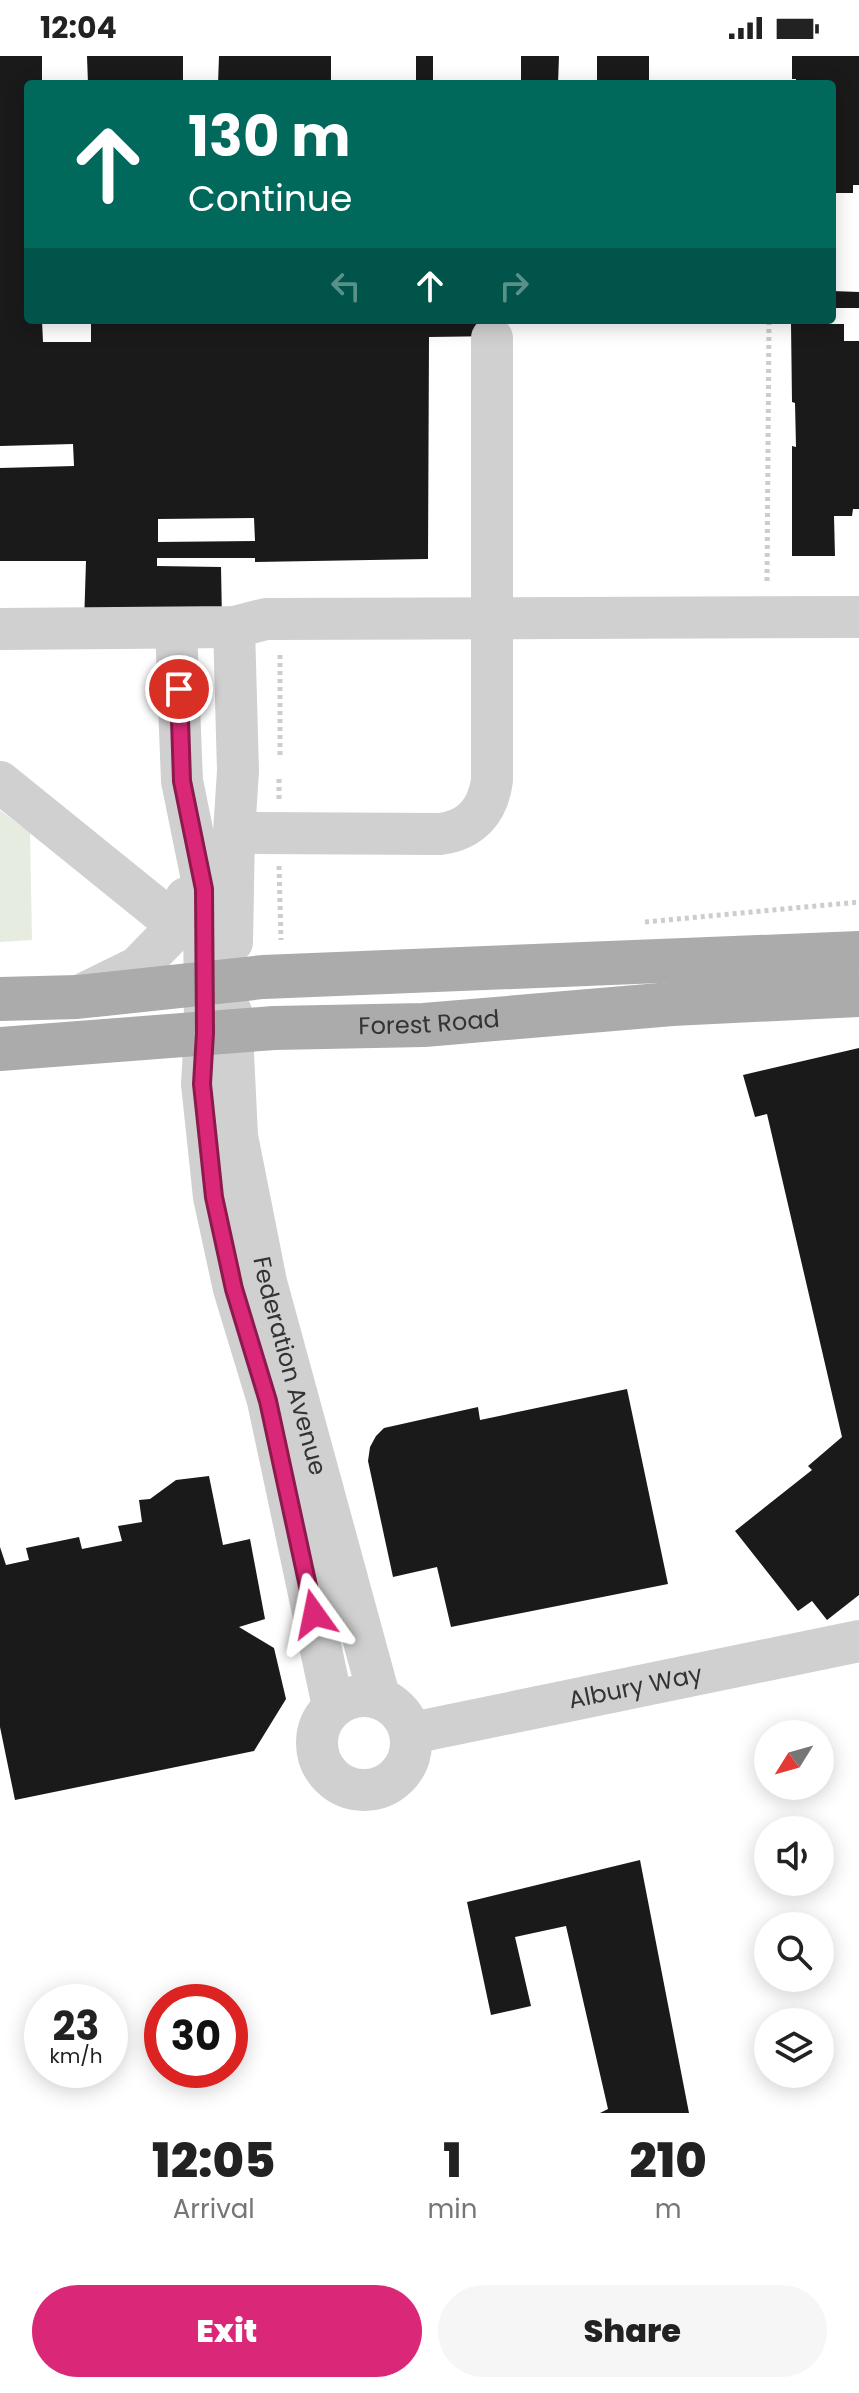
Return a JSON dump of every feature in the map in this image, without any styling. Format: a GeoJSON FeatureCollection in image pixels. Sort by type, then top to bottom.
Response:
{"type":"FeatureCollection","features":[{"type":"Feature","properties":{"kind":"main road"},"geometry":{"type":"LineString","coordinates":[[0,999],[77,997],[278,976],[859,953]]}},
{"type":"Feature","properties":{"kind":"main road","name":"Forest Road"},"geometry":{"type":"LineString","coordinates":[[0,1049],[274,1028],[424,1025],[672,1004],[859,995]]}},
{"type":"Feature","properties":{"kind":"street"},"geometry":{"type":"LineString","coordinates":[[234,833],[440,834],[471,823],[484,810],[492,780],[492,338]]}},
{"type":"Feature","properties":{"kind":"street"},"geometry":{"type":"LineString","coordinates":[[0,629],[234,627],[266,619],[859,617]]}},
{"type":"Feature","properties":{"kind":"street"},"geometry":{"type":"LineString","coordinates":[[217,982],[238,771],[234,627]]}},
{"type":"Feature","properties":{"kind":"street"},"geometry":{"type":"LineString","coordinates":[[176,628],[182,781],[204,889],[217,982],[218,1032]]}},
{"type":"Feature","properties":{"kind":"street"},"geometry":{"type":"LineString","coordinates":[[0,782],[178,926]]}},
{"type":"Feature","properties":{"kind":"street"},"geometry":{"type":"LineString","coordinates":[[77,997],[138,967],[178,926],[190,882],[194,849]]}},
{"type":"Feature","properties":{"kind":"street","name":"Federation Avenue"},"geometry":{"type":"LineString","coordinates":[[218,1032],[266,1282],[379,1696]]}},
{"type":"Feature","properties":{"kind":"street","name":"Federation Avenue"},"geometry":{"type":"LineString","coordinates":[[218,1032],[202,1084],[214,1197],[234,1289],[268,1401],[333,1706]]}},
{"type":"Feature","properties":{"kind":"street","name":"Albury Way"},"geometry":{"type":"LineString","coordinates":[[412,1733],[859,1641]]}},
{"type":"Feature","properties":{"kind":"street"},"geometry":{"type":"LineString","coordinates":[[355,1695],[379,1696],[399,1710],[412,1733],[411,1755],[399,1777],[378,1789],[354,1790],[328,1775],[316,1750],[319,1725],[333,1706],[355,1695]]}},
{"type":"Feature","properties":{"kind":"path"},"geometry":{"type":"LineString","coordinates":[[767,583],[769,324]]}},
{"type":"Feature","properties":{"kind":"path"},"geometry":{"type":"LineString","coordinates":[[280,644],[280,758]]}},
{"type":"Feature","properties":{"kind":"path"},"geometry":{"type":"LineString","coordinates":[[279,864],[279,934],[285,952]]}},
{"type":"Feature","properties":{"kind":"shaded area"},"geometry":{"type":"Polygon","coordinates":[[[0,810],[30,833],[32,940],[0,942],[0,810]]]}},
{"type":"Feature","properties":{"kind":"building"},"geometry":{"type":"Polygon","coordinates":[[[0,56],[42,56],[42,80],[24,80],[24,324],[42,324],[43,342],[91,342],[91,324],[499,324],[499,336],[429,337],[428,559],[255,562],[255,558],[157,558],[157,566],[221,567],[222,620],[84,624],[86,561],[0,561],[0,468],[74,466],[73,444],[0,446],[0,56]],[[254,518],[158,519],[158,542],[255,541],[254,518]]]}},
{"type":"Feature","properties":{"kind":"building"},"geometry":{"type":"Polygon","coordinates":[[[87,56],[183,56],[183,80],[88,80],[87,56]]]}},
{"type":"Feature","properties":{"kind":"building"},"geometry":{"type":"Polygon","coordinates":[[[219,56],[331,56],[331,80],[218,80],[219,56]]]}},
{"type":"Feature","properties":{"kind":"building"},"geometry":{"type":"Polygon","coordinates":[[[416,56],[433,56],[433,80],[416,80],[416,56]]]}},
{"type":"Feature","properties":{"kind":"building"},"geometry":{"type":"Polygon","coordinates":[[[521,56],[559,56],[558,80],[521,80],[521,56]]]}},
{"type":"Feature","properties":{"kind":"building"},"geometry":{"type":"Polygon","coordinates":[[[597,56],[649,56],[649,80],[597,80],[597,56]]]}},
{"type":"Feature","properties":{"kind":"building"},"geometry":{"type":"Polygon","coordinates":[[[792,56],[859,56],[859,185],[853,185],[853,193],[836,193],[836,80],[792,79],[792,56]]]}},
{"type":"Feature","properties":{"kind":"building"},"geometry":{"type":"Polygon","coordinates":[[[836,291],[859,292],[859,308],[836,308],[836,291]]]}},
{"type":"Feature","properties":{"kind":"building"},"geometry":{"type":"Polygon","coordinates":[[[791,324],[844,324],[844,341],[859,341],[859,509],[853,509],[852,516],[834,516],[835,556],[792,556],[792,446],[796,447],[791,324]]]}},
{"type":"Feature","properties":{"kind":"building"},"geometry":{"type":"Polygon","coordinates":[[[859,1048],[859,1595],[827,1620],[812,1601],[798,1611],[735,1531],[812,1470],[808,1466],[842,1437],[767,1114],[755,1117],[743,1075],[859,1048]]]}},
{"type":"Feature","properties":{"kind":"building"},"geometry":{"type":"Polygon","coordinates":[[[627,1389],[668,1584],[451,1627],[437,1567],[393,1577],[368,1461],[370,1447],[384,1428],[478,1407],[480,1420],[627,1389]]]}},
{"type":"Feature","properties":{"kind":"building"},"geometry":{"type":"Polygon","coordinates":[[[209,1476],[223,1545],[250,1539],[265,1619],[239,1627],[274,1648],[286,1699],[254,1751],[15,1800],[0,1727],[0,1547],[6,1565],[29,1560],[26,1548],[79,1537],[82,1549],[122,1541],[118,1526],[142,1522],[139,1500],[150,1499],[176,1480],[209,1476]]]}},
{"type":"Feature","properties":{"kind":"building"},"geometry":{"type":"Polygon","coordinates":[[[640,1860],[689,2113],[600,2113],[608,2109],[566,1926],[515,1937],[531,2006],[491,2015],[467,1902],[640,1860]]]}},
{"type":"Feature","properties":{"kind":"route"},"geometry":{"type":"LineString","coordinates":[[179,689],[182,781],[204,889],[205,1033],[202,1084],[214,1197],[234,1289],[268,1401],[314,1614]]}}]}
